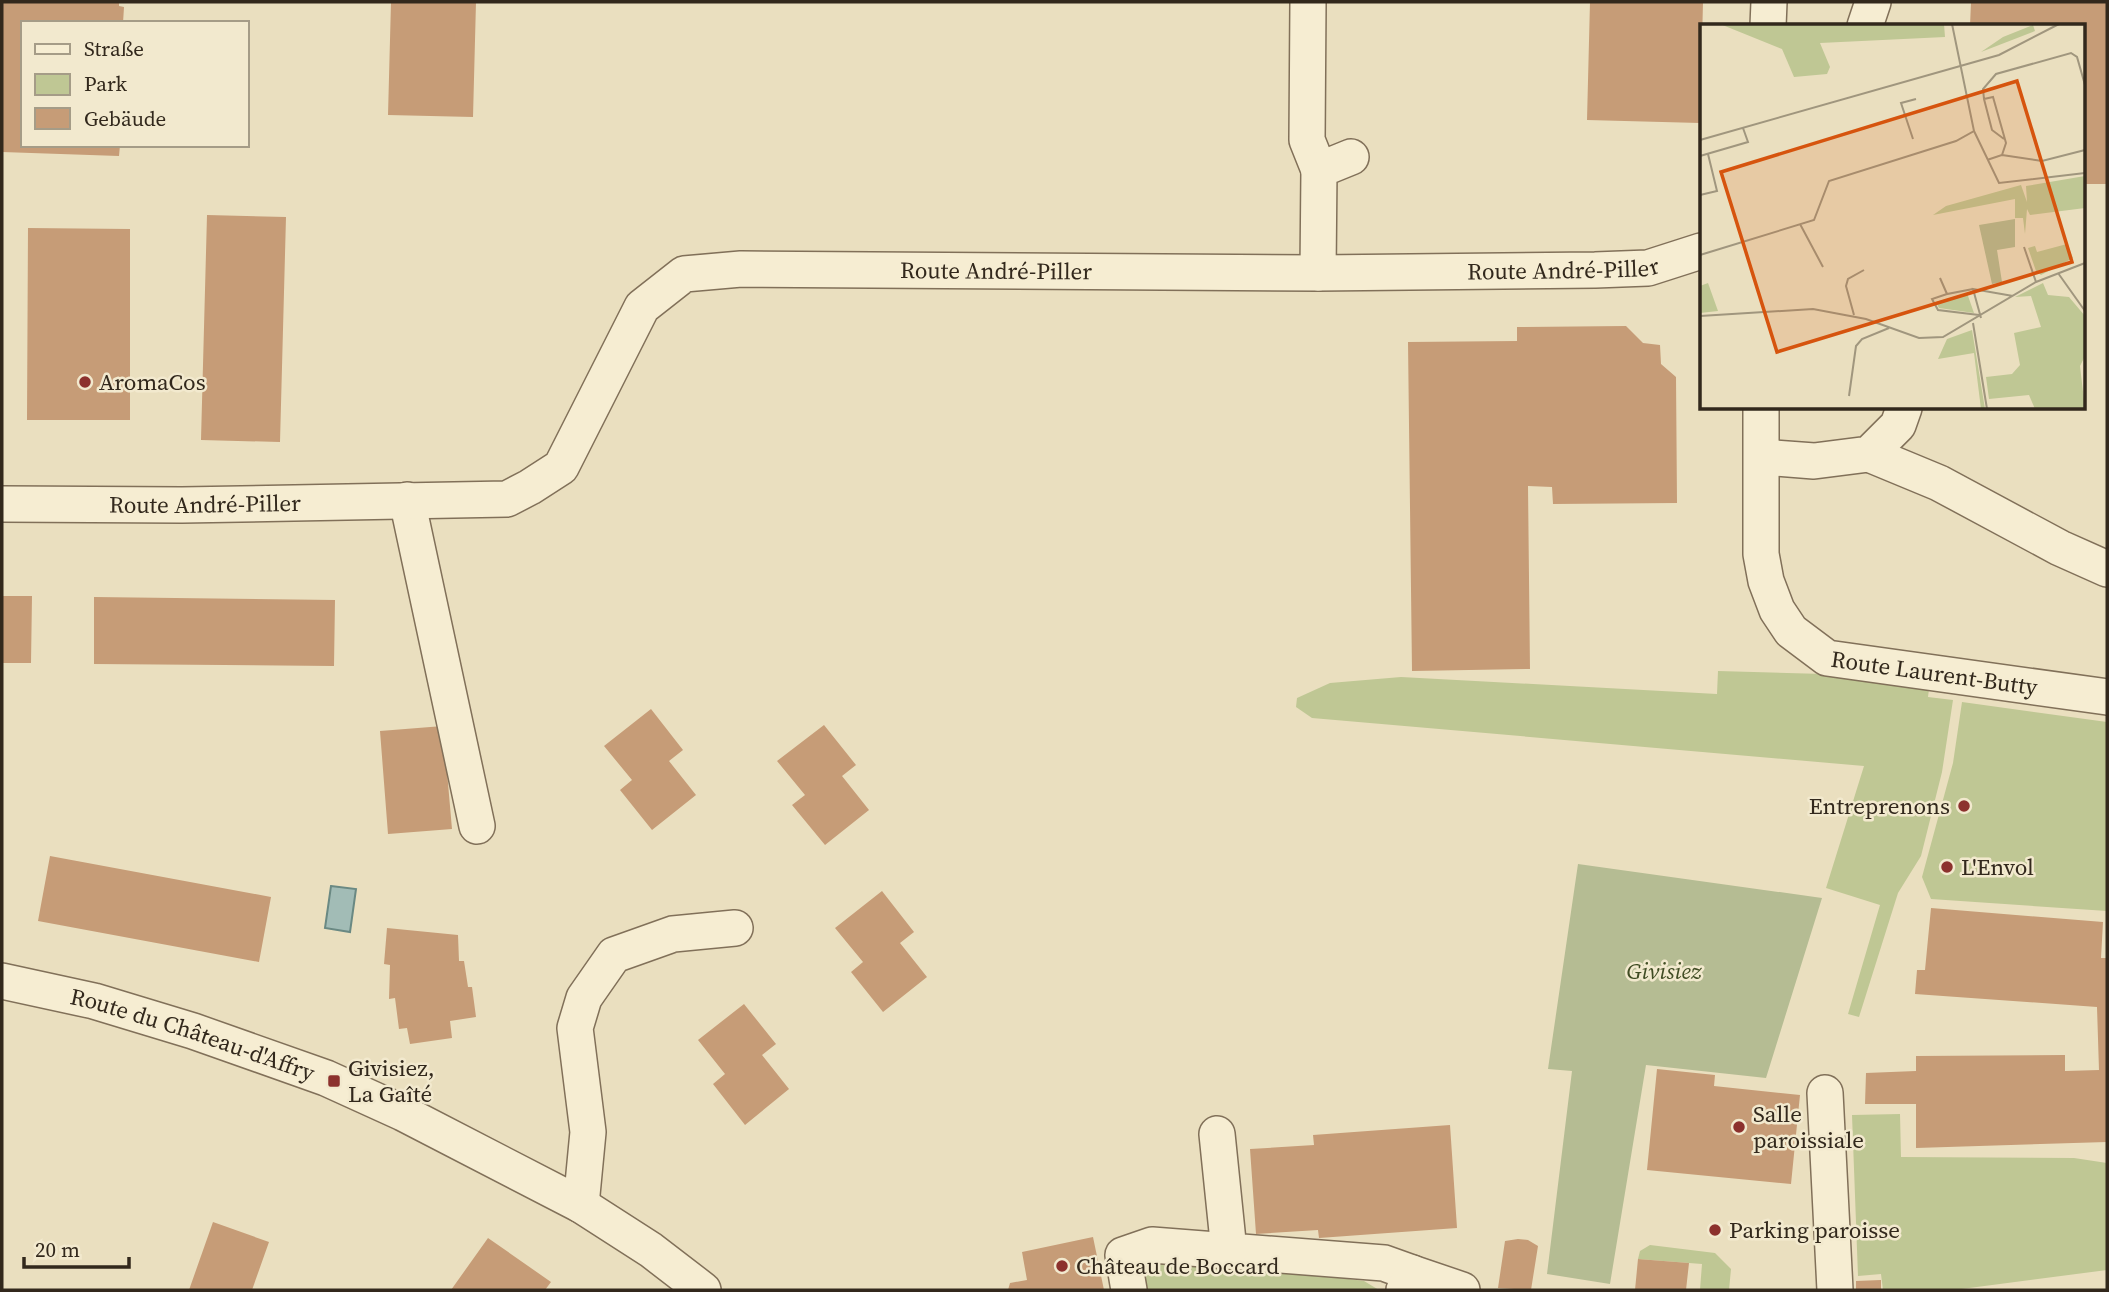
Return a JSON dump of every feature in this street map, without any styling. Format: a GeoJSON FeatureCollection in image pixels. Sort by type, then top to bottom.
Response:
{"type":"FeatureCollection","features":[{"type":"Feature","properties":{"kind":"street"},"geometry":{"type":"LineString","coordinates":[[1308,2],[1307,140],[1318,170],[1318,273]]}},
{"type":"Feature","properties":{"kind":"street"},"geometry":{"type":"LineString","coordinates":[[1769,2],[1769,24]]}},
{"type":"Feature","properties":{"kind":"street"},"geometry":{"type":"LineString","coordinates":[[1867,24],[1873,2]]}},
{"type":"Feature","properties":{"kind":"street"},"geometry":{"type":"LineString","coordinates":[[1318,170],[1351,157]]}},
{"type":"Feature","properties":{"kind":"street","name":"Route André-Piller"},"geometry":{"type":"LineString","coordinates":[[2,504],[182,505],[508,499],[561,467],[642,307],[684,274],[741,269],[1318,273],[1648,268],[1700,251]]}},
{"type":"Feature","properties":{"kind":"street","name":"Route Laurent-Butty"},"geometry":{"type":"LineString","coordinates":[[1761,410],[1761,554],[1766,582],[1777,610],[1791,631],[1827,657],[2107,697]]}},
{"type":"Feature","properties":{"kind":"street"},"geometry":{"type":"LineString","coordinates":[[1869,454],[1898,425],[1904,410]]}},
{"type":"Feature","properties":{"kind":"street"},"geometry":{"type":"LineString","coordinates":[[1762,457],[1814,461],[1869,454],[1939,482],[2060,548],[2107,569]]}},
{"type":"Feature","properties":{"kind":"street"},"geometry":{"type":"LineString","coordinates":[[407,500],[477,826]]}},
{"type":"Feature","properties":{"kind":"street"},"geometry":{"type":"LineString","coordinates":[[581,1205],[587,1132],[575,1028],[584,998],[614,955],[673,934],[735,928]]}},
{"type":"Feature","properties":{"kind":"street","name":"Route du Château-d'Affry"},"geometry":{"type":"LineString","coordinates":[[2,981],[107,1005],[193,1031],[326,1078],[403,1113],[581,1205],[651,1250],[703,1290]]}},
{"type":"Feature","properties":{"kind":"street"},"geometry":{"type":"LineString","coordinates":[[1825,1093],[1835,1290]]}},
{"type":"Feature","properties":{"kind":"street"},"geometry":{"type":"LineString","coordinates":[[1217,1134],[1228,1251]]}},
{"type":"Feature","properties":{"kind":"street"},"geometry":{"type":"LineString","coordinates":[[1129,1290],[1123,1255],[1152,1245],[1384,1263],[1408,1282],[1462,1290]]}},
{"type":"Feature","properties":{"kind":"green space"},"geometry":{"type":"Polygon","coordinates":[[[1718,671],[1824,674],[1929,689],[1928,697],[1953,700],[1942,772],[1921,856],[1898,893],[1859,1017],[1848,1014],[1880,905],[1826,888],[1864,766],[1312,718],[1296,707],[1297,698],[1330,683],[1401,677],[1717,694],[1718,671]]]}},
{"type":"Feature","properties":{"kind":"green space"},"geometry":{"type":"Polygon","coordinates":[[[1962,702],[2107,722],[2107,911],[1931,899],[1922,877],[1953,763],[1962,702]]]}},
{"type":"Feature","properties":{"kind":"green space","name":"Givisiez"},"geometry":{"type":"Polygon","coordinates":[[[1578,864],[1822,898],[1766,1078],[1646,1065],[1610,1284],[1547,1274],[1572,1071],[1548,1069],[1578,864]]]}},
{"type":"Feature","properties":{"kind":"green space"},"geometry":{"type":"Polygon","coordinates":[[[1900,1114],[1901,1157],[2074,1158],[2107,1163],[2107,1270],[1954,1290],[1883,1290],[1881,1274],[1858,1276],[1852,1115],[1900,1114]]]}},
{"type":"Feature","properties":{"kind":"green space"},"geometry":{"type":"Polygon","coordinates":[[[1650,1245],[1715,1253],[1731,1269],[1729,1290],[1700,1290],[1702,1264],[1638,1259],[1640,1251],[1650,1245]]]}},
{"type":"Feature","properties":{"kind":"green space"},"geometry":{"type":"Polygon","coordinates":[[[1182,1258],[1364,1281],[1379,1290],[1145,1290],[1143,1279],[1157,1265],[1182,1258]]]}},
{"type":"Feature","properties":{"kind":"water"},"geometry":{"type":"Polygon","coordinates":[[[331,886],[356,889],[350,932],[325,928],[331,886]]]}},
{"type":"Feature","properties":{"kind":"building"},"geometry":{"type":"Polygon","coordinates":[[[2,2],[119,2],[119,6],[124,7],[123,21],[21,21],[21,147],[120,147],[119,156],[2,152],[2,2]]]}},
{"type":"Feature","properties":{"kind":"building"},"geometry":{"type":"Polygon","coordinates":[[[391,2],[476,2],[473,117],[388,115],[391,2]]]}},
{"type":"Feature","properties":{"kind":"building"},"geometry":{"type":"Polygon","coordinates":[[[1590,2],[1703,2],[1702,24],[1700,24],[1700,123],[1587,120],[1590,2]]]}},
{"type":"Feature","properties":{"kind":"building"},"geometry":{"type":"Polygon","coordinates":[[[1971,2],[2107,2],[2107,184],[2084,184],[2084,24],[1970,24],[1971,2]]]}},
{"type":"Feature","properties":{"kind":"building"},"geometry":{"type":"Polygon","coordinates":[[[207,215],[286,217],[280,442],[201,440],[207,215]]]}},
{"type":"Feature","properties":{"kind":"building"},"geometry":{"type":"Polygon","coordinates":[[[28,228],[130,229],[130,420],[27,420],[28,228]]]}},
{"type":"Feature","properties":{"kind":"building"},"geometry":{"type":"Polygon","coordinates":[[[1626,326],[1643,343],[1660,345],[1661,364],[1676,377],[1677,503],[1553,504],[1552,487],[1528,486],[1530,669],[1412,671],[1408,342],[1517,341],[1517,327],[1626,326]]]}},
{"type":"Feature","properties":{"kind":"building"},"geometry":{"type":"Polygon","coordinates":[[[2,596],[32,596],[31,663],[2,663],[2,596]]]}},
{"type":"Feature","properties":{"kind":"building"},"geometry":{"type":"Polygon","coordinates":[[[94,597],[335,600],[334,666],[94,664],[94,597]]]}},
{"type":"Feature","properties":{"kind":"building"},"geometry":{"type":"Polygon","coordinates":[[[651,709],[683,750],[669,761],[696,795],[652,830],[620,790],[632,780],[604,746],[651,709]]]}},
{"type":"Feature","properties":{"kind":"building"},"geometry":{"type":"Polygon","coordinates":[[[824,725],[856,765],[842,776],[869,810],[825,845],[792,805],[805,795],[777,761],[824,725]]]}},
{"type":"Feature","properties":{"kind":"building"},"geometry":{"type":"Polygon","coordinates":[[[443,726],[452,829],[388,834],[380,731],[443,726]]]}},
{"type":"Feature","properties":{"kind":"building"},"geometry":{"type":"Polygon","coordinates":[[[50,856],[271,897],[259,962],[38,921],[50,856]]]}},
{"type":"Feature","properties":{"kind":"building"},"geometry":{"type":"Polygon","coordinates":[[[882,891],[914,932],[900,943],[927,977],[883,1012],[851,972],[863,962],[835,928],[882,891]]]}},
{"type":"Feature","properties":{"kind":"building"},"geometry":{"type":"Polygon","coordinates":[[[1931,908],[2103,922],[2101,958],[2107,958],[2107,1142],[1916,1148],[1916,1104],[1865,1104],[1866,1073],[1916,1071],[1916,1056],[2065,1055],[2065,1071],[2099,1070],[2097,1007],[1915,994],[1917,970],[1925,970],[1931,908]]]}},
{"type":"Feature","properties":{"kind":"building"},"geometry":{"type":"Polygon","coordinates":[[[387,928],[458,935],[459,961],[464,961],[468,987],[472,987],[476,1017],[450,1021],[452,1038],[410,1044],[407,1028],[399,1029],[395,998],[389,999],[390,965],[384,964],[387,928]]]}},
{"type":"Feature","properties":{"kind":"building"},"geometry":{"type":"Polygon","coordinates":[[[744,1004],[776,1044],[762,1055],[789,1089],[745,1125],[713,1084],[725,1074],[698,1040],[744,1004]]]}},
{"type":"Feature","properties":{"kind":"building"},"geometry":{"type":"Polygon","coordinates":[[[1657,1069],[1715,1075],[1714,1086],[1800,1095],[1791,1184],[1647,1170],[1657,1069]]]}},
{"type":"Feature","properties":{"kind":"building"},"geometry":{"type":"Polygon","coordinates":[[[1450,1125],[1457,1228],[1319,1238],[1318,1230],[1256,1234],[1250,1149],[1314,1145],[1313,1135],[1450,1125]]]}},
{"type":"Feature","properties":{"kind":"building"},"geometry":{"type":"Polygon","coordinates":[[[213,1222],[269,1242],[252,1290],[189,1290],[213,1222]]]}},
{"type":"Feature","properties":{"kind":"building","name":"Château de Boccard"},"geometry":{"type":"Polygon","coordinates":[[[1093,1237],[1104,1290],[1008,1290],[1010,1283],[1027,1280],[1022,1252],[1093,1237]]]}},
{"type":"Feature","properties":{"kind":"building"},"geometry":{"type":"Polygon","coordinates":[[[488,1238],[551,1282],[545,1290],[451,1290],[488,1238]]]}},
{"type":"Feature","properties":{"kind":"building"},"geometry":{"type":"Polygon","coordinates":[[[1528,1240],[1538,1246],[1531,1290],[1498,1288],[1505,1241],[1528,1240]]]}},
{"type":"Feature","properties":{"kind":"building"},"geometry":{"type":"Polygon","coordinates":[[[1638,1259],[1689,1263],[1686,1290],[1635,1290],[1638,1259]]]}},
{"type":"Feature","properties":{"kind":"building"},"geometry":{"type":"Polygon","coordinates":[[[1881,1280],[1881,1290],[1856,1290],[1856,1281],[1881,1280]]]}},
{"type":"Feature","properties":{"kind":"place","name":"AromaCos"},"geometry":{"type":"Point","coordinates":[85,382]}},
{"type":"Feature","properties":{"kind":"place","name":"Entreprenons"},"geometry":{"type":"Point","coordinates":[1964,806]}},
{"type":"Feature","properties":{"kind":"place","name":"L'Envol"},"geometry":{"type":"Point","coordinates":[1947,867]}},
{"type":"Feature","properties":{"kind":"place","name":"Givisiez, La Gaîté"},"geometry":{"type":"Point","coordinates":[334,1081]}},
{"type":"Feature","properties":{"kind":"place","name":"Salle paroissiale"},"geometry":{"type":"Point","coordinates":[1739,1127]}},
{"type":"Feature","properties":{"kind":"place","name":"Parking paroisse"},"geometry":{"type":"Point","coordinates":[1715,1230]}},
{"type":"Feature","properties":{"kind":"place","name":"Château de Boccard"},"geometry":{"type":"Point","coordinates":[1062,1266]}}]}
